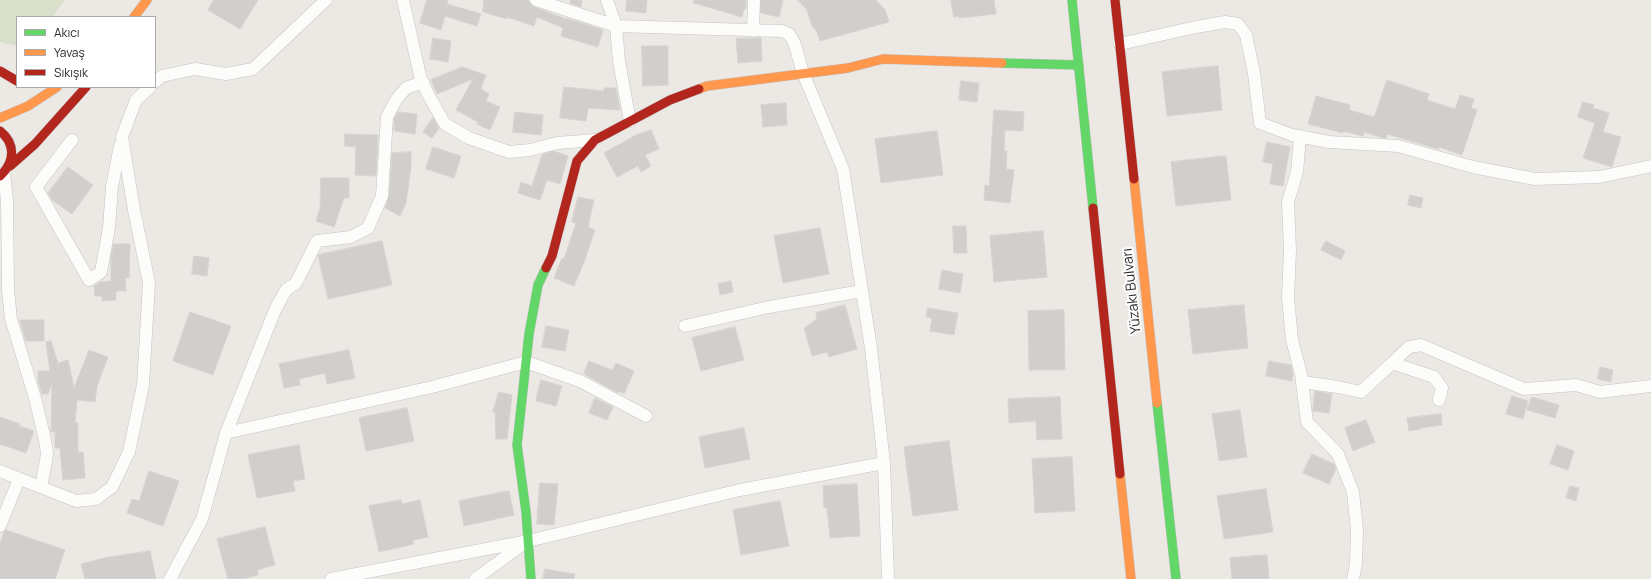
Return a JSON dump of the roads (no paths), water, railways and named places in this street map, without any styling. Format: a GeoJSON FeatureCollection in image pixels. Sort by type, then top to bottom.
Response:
{"type":"FeatureCollection","features":[{"type":"Feature","properties":{"kind":"main road"},"geometry":{"type":"LineString","coordinates":[[135,16],[147,0]]}},
{"type":"Feature","properties":{"kind":"main road"},"geometry":{"type":"LineString","coordinates":[[1072,0],[1131,579]]}},
{"type":"Feature","properties":{"kind":"main road","name":"Yüzakı Bulvarı"},"geometry":{"type":"LineString","coordinates":[[1115,0],[1176,579]]}},
{"type":"Feature","properties":{"kind":"main road"},"geometry":{"type":"LineString","coordinates":[[530,579],[526,512],[517,445],[526,362],[538,285],[552,256],[577,161],[594,140],[670,100],[706,86],[848,68],[883,59],[1079,65]]}},
{"type":"Feature","properties":{"kind":"main road"},"geometry":{"type":"LineString","coordinates":[[0,71],[16,79]]}},
{"type":"Feature","properties":{"kind":"main road"},"geometry":{"type":"LineString","coordinates":[[0,118],[28,106],[55,88]]}},
{"type":"Feature","properties":{"kind":"main road"},"geometry":{"type":"LineString","coordinates":[[5,172],[61,117],[85,88]]}},
{"type":"Feature","properties":{"kind":"main road"},"geometry":{"type":"LineString","coordinates":[[0,131],[8,139],[12,148],[12,157],[5,172]]}},
{"type":"Feature","properties":{"kind":"street"},"geometry":{"type":"LineString","coordinates":[[156,81],[162,76],[195,69],[226,74],[253,69],[326,0]]}},
{"type":"Feature","properties":{"kind":"street"},"geometry":{"type":"LineString","coordinates":[[403,0],[422,82],[445,124],[469,138],[508,152],[530,150],[557,143],[594,140]]}},
{"type":"Feature","properties":{"kind":"street"},"geometry":{"type":"LineString","coordinates":[[536,0],[616,26],[782,30],[789,34],[794,42],[803,73],[843,169],[871,348],[884,463],[888,579]]}},
{"type":"Feature","properties":{"kind":"street"},"geometry":{"type":"LineString","coordinates":[[607,0],[616,26],[619,61],[630,121]]}},
{"type":"Feature","properties":{"kind":"street"},"geometry":{"type":"LineString","coordinates":[[753,30],[754,0]]}},
{"type":"Feature","properties":{"kind":"street"},"geometry":{"type":"LineString","coordinates":[[1120,44],[1225,22],[1238,24],[1246,35],[1254,73],[1260,123],[1300,136],[1330,142],[1398,146],[1474,167],[1535,178],[1600,178],[1651,166]]}},
{"type":"Feature","properties":{"kind":"street"},"geometry":{"type":"LineString","coordinates":[[170,579],[202,520],[226,433],[275,310],[286,290],[296,283],[316,241],[351,237],[368,228],[382,196],[387,117],[396,100],[406,88],[422,82]]}},
{"type":"Feature","properties":{"kind":"street"},"geometry":{"type":"LineString","coordinates":[[72,140],[36,187],[90,280],[101,272],[109,228],[112,187],[122,137],[136,100],[149,88]]}},
{"type":"Feature","properties":{"kind":"street"},"geometry":{"type":"LineString","coordinates":[[1300,136],[1297,172],[1288,202],[1290,250],[1288,298],[1292,340],[1302,382],[1307,422],[1338,454],[1353,492],[1357,530],[1356,564],[1353,579]]}},
{"type":"Feature","properties":{"kind":"street"},"geometry":{"type":"LineString","coordinates":[[0,471],[76,501],[96,499],[112,487],[129,452],[143,385],[149,283],[134,210],[122,137]]}},
{"type":"Feature","properties":{"kind":"street"},"geometry":{"type":"LineString","coordinates":[[5,172],[7,201],[8,290],[11,319],[35,398],[45,440],[47,457],[41,487]]}},
{"type":"Feature","properties":{"kind":"street"},"geometry":{"type":"LineString","coordinates":[[685,326],[769,307],[862,291]]}},
{"type":"Feature","properties":{"kind":"street"},"geometry":{"type":"LineString","coordinates":[[1302,382],[1361,392],[1409,347],[1422,345],[1524,389],[1576,385],[1600,392],[1651,386]]}},
{"type":"Feature","properties":{"kind":"street"},"geometry":{"type":"LineString","coordinates":[[226,433],[432,387],[526,362],[580,381],[646,416]]}},
{"type":"Feature","properties":{"kind":"street"},"geometry":{"type":"LineString","coordinates":[[1392,363],[1434,377],[1442,388],[1439,400]]}},
{"type":"Feature","properties":{"kind":"street"},"geometry":{"type":"LineString","coordinates":[[331,579],[528,541],[740,490],[884,463]]}},
{"type":"Feature","properties":{"kind":"street"},"geometry":{"type":"LineString","coordinates":[[0,526],[19,479]]}},
{"type":"Feature","properties":{"kind":"street"},"geometry":{"type":"LineString","coordinates":[[475,579],[528,541]]}}]}
